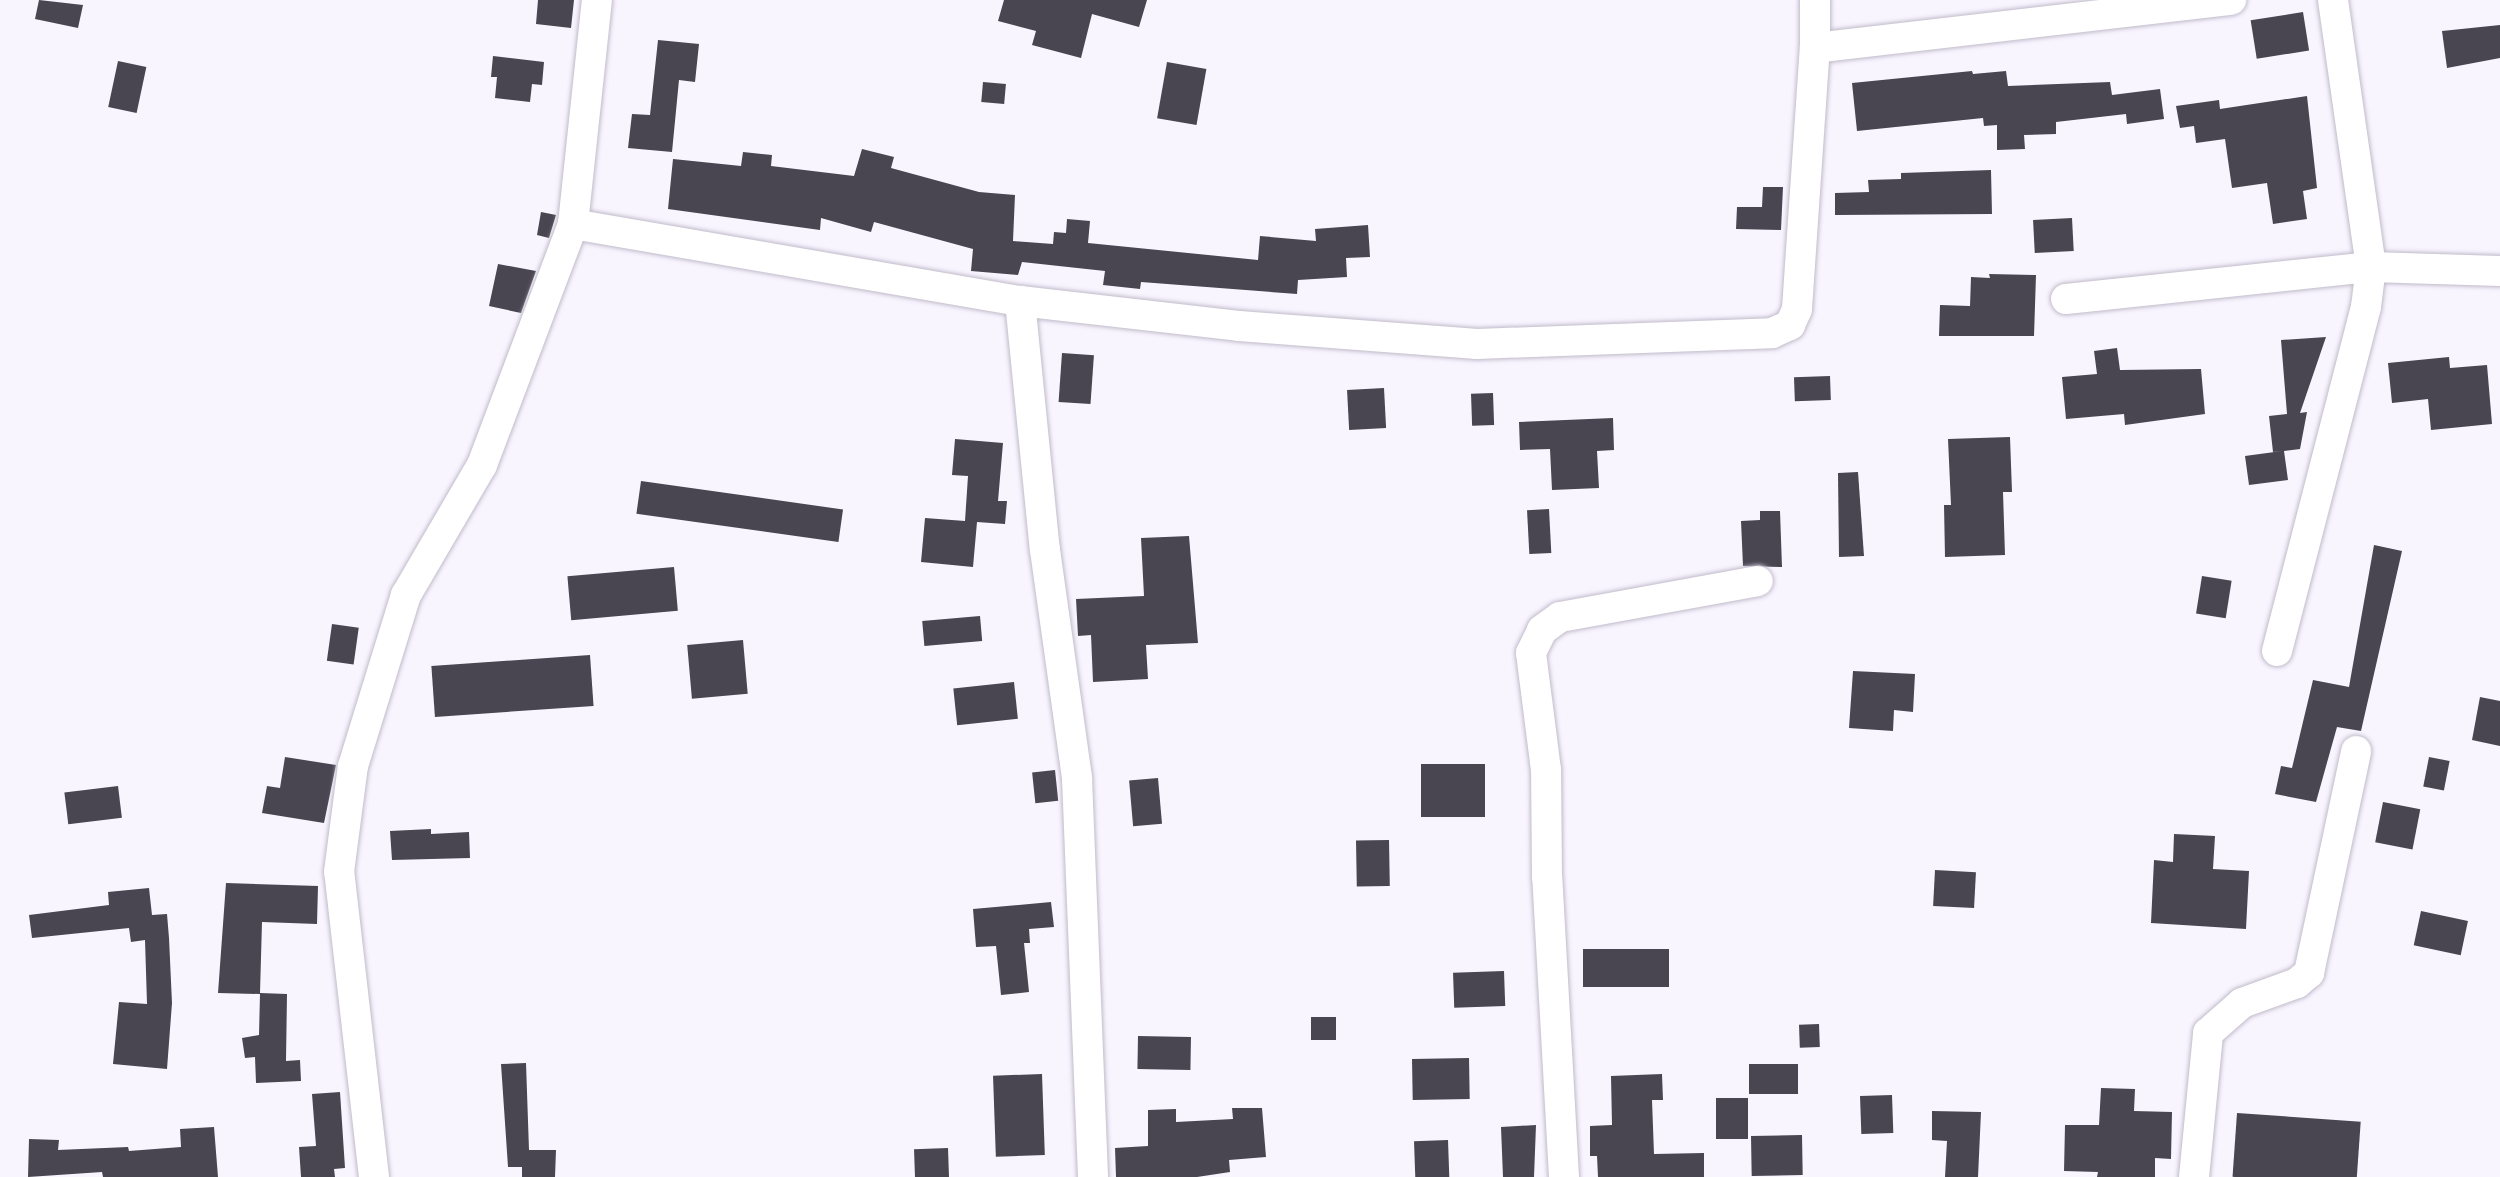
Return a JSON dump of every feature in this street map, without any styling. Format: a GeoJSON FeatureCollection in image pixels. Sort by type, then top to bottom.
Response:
{"type":"FeatureCollection","features":[{"type":"Feature","properties":{"kind":"street"},"geometry":{"type":"LineString","coordinates":[[373,1177],[339,872],[353,766],[407,595],[482,465],[573,224],[597,0]]}},
{"type":"Feature","properties":{"kind":"street"},"geometry":{"type":"LineString","coordinates":[[573,224],[1020,301],[1239,326],[1477,344],[1772,332],[1790,325],[1797,309],[1815,48],[1815,0]]}},
{"type":"Feature","properties":{"kind":"street"},"geometry":{"type":"LineString","coordinates":[[1815,48],[2231,0]]}},
{"type":"Feature","properties":{"kind":"street"},"geometry":{"type":"LineString","coordinates":[[2277,652],[2366,307],[2371,267],[2333,0]]}},
{"type":"Feature","properties":{"kind":"street"},"geometry":{"type":"LineString","coordinates":[[2066,299],[2371,267],[2500,271]]}},
{"type":"Feature","properties":{"kind":"street"},"geometry":{"type":"LineString","coordinates":[[1020,301],[1045,550],[1077,778],[1093,1177]]}},
{"type":"Feature","properties":{"kind":"street"},"geometry":{"type":"LineString","coordinates":[[1564,1177],[1547,877],[1546,770],[1529,667],[1531,653],[1542,630],[1560,617],[1758,581]]}},
{"type":"Feature","properties":{"kind":"street"},"geometry":{"type":"LineString","coordinates":[[2194,1177],[2208,1033],[2242,1003],[2297,983],[2309,974],[2356,751]]}},
{"type":"Feature","properties":{"kind":"building"},"geometry":{"type":"Polygon","coordinates":[[[39,0],[83,5],[78,28],[35,19],[39,0]]]}},
{"type":"Feature","properties":{"kind":"building"},"geometry":{"type":"Polygon","coordinates":[[[538,0],[574,0],[571,28],[536,24],[538,0]]]}},
{"type":"Feature","properties":{"kind":"building"},"geometry":{"type":"Polygon","coordinates":[[[1004,0],[1147,0],[1139,27],[1092,14],[1081,58],[1032,45],[1036,31],[998,21],[1004,0]]]}},
{"type":"Feature","properties":{"kind":"building"},"geometry":{"type":"Polygon","coordinates":[[[2303,12],[2309,51],[2257,59],[2251,20],[2303,12]]]}},
{"type":"Feature","properties":{"kind":"building"},"geometry":{"type":"Polygon","coordinates":[[[2500,25],[2500,58],[2447,68],[2442,31],[2500,25]]]}},
{"type":"Feature","properties":{"kind":"building"},"geometry":{"type":"Polygon","coordinates":[[[658,40],[699,44],[695,82],[679,80],[672,152],[628,148],[632,114],[650,115],[658,40]]]}},
{"type":"Feature","properties":{"kind":"building"},"geometry":{"type":"Polygon","coordinates":[[[493,56],[544,62],[542,85],[532,84],[530,102],[495,98],[497,77],[491,77],[493,56]]]}},
{"type":"Feature","properties":{"kind":"building"},"geometry":{"type":"Polygon","coordinates":[[[118,61],[146,67],[137,113],[108,107],[118,61]]]}},
{"type":"Feature","properties":{"kind":"building"},"geometry":{"type":"Polygon","coordinates":[[[1167,62],[1206,69],[1196,125],[1157,118],[1167,62]]]}},
{"type":"Feature","properties":{"kind":"building"},"geometry":{"type":"Polygon","coordinates":[[[1972,71],[1973,74],[2006,71],[2008,86],[2110,82],[2112,95],[2160,89],[2164,119],[2127,124],[2126,114],[2056,122],[2056,134],[2024,135],[2025,149],[1997,150],[1997,125],[1984,126],[1983,118],[1857,131],[1852,83],[1972,71]]]}},
{"type":"Feature","properties":{"kind":"building"},"geometry":{"type":"Polygon","coordinates":[[[983,82],[1006,84],[1004,104],[981,102],[983,82]]]}},
{"type":"Feature","properties":{"kind":"building"},"geometry":{"type":"Polygon","coordinates":[[[2307,96],[2317,188],[2303,191],[2307,219],[2273,224],[2267,183],[2232,188],[2225,139],[2196,143],[2194,126],[2180,128],[2176,106],[2219,100],[2220,109],[2307,96]]]}},
{"type":"Feature","properties":{"kind":"building"},"geometry":{"type":"Polygon","coordinates":[[[862,149],[894,157],[891,168],[979,192],[1015,195],[1013,241],[1053,244],[1054,232],[1066,233],[1067,219],[1090,221],[1088,243],[1258,260],[1260,236],[1316,241],[1315,229],[1368,225],[1370,257],[1346,258],[1347,277],[1298,280],[1297,294],[1141,282],[1140,289],[1103,285],[1105,271],[1022,262],[1018,275],[971,271],[973,249],[874,222],[871,232],[821,218],[820,230],[668,209],[673,159],[741,166],[743,152],[772,155],[771,166],[854,176],[862,149]]]}},
{"type":"Feature","properties":{"kind":"building"},"geometry":{"type":"Polygon","coordinates":[[[1991,170],[1992,214],[1835,215],[1835,193],[1869,192],[1868,180],[1901,179],[1901,173],[1991,170]]]}},
{"type":"Feature","properties":{"kind":"building"},"geometry":{"type":"Polygon","coordinates":[[[1763,187],[1783,187],[1781,230],[1736,229],[1737,207],[1762,207],[1763,187]]]}},
{"type":"Feature","properties":{"kind":"building"},"geometry":{"type":"Polygon","coordinates":[[[541,212],[556,215],[549,238],[537,235],[541,212]]]}},
{"type":"Feature","properties":{"kind":"building"},"geometry":{"type":"Polygon","coordinates":[[[2072,218],[2074,251],[2035,253],[2033,220],[2072,218]]]}},
{"type":"Feature","properties":{"kind":"building"},"geometry":{"type":"Polygon","coordinates":[[[498,264],[536,271],[521,313],[489,306],[498,264]]]}},
{"type":"Feature","properties":{"kind":"building"},"geometry":{"type":"Polygon","coordinates":[[[1989,274],[2036,275],[2034,336],[1939,336],[1940,305],[1970,306],[1971,277],[1990,278],[1989,274]]]}},
{"type":"Feature","properties":{"kind":"building"},"geometry":{"type":"Polygon","coordinates":[[[2326,337],[2300,413],[2307,412],[2300,449],[2284,451],[2288,480],[2249,485],[2245,456],[2282,451],[2273,452],[2269,416],[2287,414],[2281,340],[2326,337]]]}},
{"type":"Feature","properties":{"kind":"building"},"geometry":{"type":"Polygon","coordinates":[[[2117,348],[2120,370],[2201,369],[2205,414],[2125,425],[2124,414],[2066,419],[2062,377],[2097,374],[2094,351],[2117,348]]]}},
{"type":"Feature","properties":{"kind":"building"},"geometry":{"type":"Polygon","coordinates":[[[1062,353],[1094,355],[1091,404],[1059,402],[1062,353]]]}},
{"type":"Feature","properties":{"kind":"building"},"geometry":{"type":"Polygon","coordinates":[[[2449,357],[2450,368],[2487,365],[2492,424],[2431,430],[2428,399],[2392,403],[2388,363],[2449,357]]]}},
{"type":"Feature","properties":{"kind":"building"},"geometry":{"type":"Polygon","coordinates":[[[1830,376],[1831,400],[1795,401],[1794,377],[1830,376]]]}},
{"type":"Feature","properties":{"kind":"building"},"geometry":{"type":"Polygon","coordinates":[[[1384,388],[1386,428],[1349,430],[1347,390],[1384,388]]]}},
{"type":"Feature","properties":{"kind":"building"},"geometry":{"type":"Polygon","coordinates":[[[1493,393],[1494,425],[1472,426],[1471,394],[1493,393]]]}},
{"type":"Feature","properties":{"kind":"building"},"geometry":{"type":"Polygon","coordinates":[[[1613,418],[1614,450],[1597,451],[1599,488],[1552,490],[1550,449],[1520,450],[1519,422],[1613,418]]]}},
{"type":"Feature","properties":{"kind":"building"},"geometry":{"type":"Polygon","coordinates":[[[2010,437],[2012,492],[2003,492],[2005,555],[1945,557],[1944,505],[1951,505],[1948,439],[2010,437]]]}},
{"type":"Feature","properties":{"kind":"building"},"geometry":{"type":"Polygon","coordinates":[[[955,439],[1003,443],[998,501],[1007,501],[1005,524],[977,522],[973,567],[921,562],[925,518],[965,521],[968,476],[952,475],[955,439]]]}},
{"type":"Feature","properties":{"kind":"building"},"geometry":{"type":"Polygon","coordinates":[[[1858,472],[1864,556],[1839,557],[1838,473],[1858,472]]]}},
{"type":"Feature","properties":{"kind":"building"},"geometry":{"type":"Polygon","coordinates":[[[641,481],[843,509],[838,542],[636,514],[641,481]]]}},
{"type":"Feature","properties":{"kind":"building"},"geometry":{"type":"Polygon","coordinates":[[[1549,509],[1551,553],[1529,554],[1527,510],[1549,509]]]}},
{"type":"Feature","properties":{"kind":"building"},"geometry":{"type":"Polygon","coordinates":[[[1760,511],[1780,511],[1782,567],[1743,566],[1741,521],[1760,520],[1760,511]]]}},
{"type":"Feature","properties":{"kind":"building"},"geometry":{"type":"Polygon","coordinates":[[[1189,536],[1198,643],[1146,645],[1148,679],[1093,682],[1091,635],[1078,636],[1076,599],[1144,596],[1141,538],[1189,536]]]}},
{"type":"Feature","properties":{"kind":"building"},"geometry":{"type":"Polygon","coordinates":[[[2374,545],[2402,551],[2361,731],[2337,727],[2316,802],[2275,794],[2281,766],[2292,768],[2313,680],[2349,687],[2374,545]]]}},
{"type":"Feature","properties":{"kind":"building"},"geometry":{"type":"Polygon","coordinates":[[[674,567],[678,611],[571,620],[567,576],[674,567]]]}},
{"type":"Feature","properties":{"kind":"building"},"geometry":{"type":"Polygon","coordinates":[[[2202,576],[2232,581],[2226,618],[2196,614],[2202,576]]]}},
{"type":"Feature","properties":{"kind":"building"},"geometry":{"type":"Polygon","coordinates":[[[980,616],[982,641],[924,646],[922,621],[980,616]]]}},
{"type":"Feature","properties":{"kind":"building"},"geometry":{"type":"Polygon","coordinates":[[[332,624],[359,628],[354,664],[327,661],[332,624]]]}},
{"type":"Feature","properties":{"kind":"building"},"geometry":{"type":"Polygon","coordinates":[[[743,640],[748,694],[692,699],[687,645],[743,640]]]}},
{"type":"Feature","properties":{"kind":"building"},"geometry":{"type":"Polygon","coordinates":[[[590,655],[594,706],[435,717],[431,666],[590,655]]]}},
{"type":"Feature","properties":{"kind":"building"},"geometry":{"type":"Polygon","coordinates":[[[1853,671],[1915,674],[1913,712],[1894,710],[1893,731],[1849,728],[1853,671]]]}},
{"type":"Feature","properties":{"kind":"building"},"geometry":{"type":"Polygon","coordinates":[[[1014,682],[1018,719],[957,725],[953,688],[1014,682]]]}},
{"type":"Feature","properties":{"kind":"building"},"geometry":{"type":"Polygon","coordinates":[[[2480,697],[2500,701],[2500,746],[2472,740],[2480,697]]]}},
{"type":"Feature","properties":{"kind":"building"},"geometry":{"type":"Polygon","coordinates":[[[285,757],[336,765],[324,823],[262,813],[267,786],[280,788],[285,757]]]}},
{"type":"Feature","properties":{"kind":"building"},"geometry":{"type":"Polygon","coordinates":[[[2429,757],[2450,761],[2444,790],[2423,786],[2429,757]]]}},
{"type":"Feature","properties":{"kind":"building"},"geometry":{"type":"Polygon","coordinates":[[[1421,764],[1485,764],[1485,817],[1421,817],[1421,764]]]}},
{"type":"Feature","properties":{"kind":"building"},"geometry":{"type":"Polygon","coordinates":[[[1055,770],[1058,801],[1035,803],[1032,772],[1055,770]]]}},
{"type":"Feature","properties":{"kind":"building"},"geometry":{"type":"Polygon","coordinates":[[[1158,778],[1162,824],[1133,826],[1129,781],[1158,778]]]}},
{"type":"Feature","properties":{"kind":"building"},"geometry":{"type":"Polygon","coordinates":[[[118,786],[122,818],[68,824],[64,793],[118,786]]]}},
{"type":"Feature","properties":{"kind":"building"},"geometry":{"type":"Polygon","coordinates":[[[2383,802],[2420,809],[2412,849],[2375,842],[2383,802]]]}},
{"type":"Feature","properties":{"kind":"building"},"geometry":{"type":"Polygon","coordinates":[[[431,829],[431,834],[469,832],[470,858],[392,860],[390,831],[431,829]]]}},
{"type":"Feature","properties":{"kind":"building"},"geometry":{"type":"Polygon","coordinates":[[[2174,834],[2215,836],[2213,869],[2249,871],[2246,929],[2151,923],[2154,860],[2173,862],[2174,834]]]}},
{"type":"Feature","properties":{"kind":"building"},"geometry":{"type":"Polygon","coordinates":[[[1389,840],[1390,886],[1357,887],[1356,841],[1389,840]]]}},
{"type":"Feature","properties":{"kind":"building"},"geometry":{"type":"Polygon","coordinates":[[[1935,870],[1976,872],[1974,908],[1933,906],[1935,870]]]}},
{"type":"Feature","properties":{"kind":"building"},"geometry":{"type":"Polygon","coordinates":[[[226,883],[318,886],[317,924],[262,922],[260,993],[287,994],[286,1061],[300,1060],[301,1081],[256,1083],[255,1057],[245,1058],[242,1038],[259,1035],[260,994],[218,993],[226,883]]]}},
{"type":"Feature","properties":{"kind":"building"},"geometry":{"type":"Polygon","coordinates":[[[149,888],[152,915],[167,914],[172,1003],[167,1069],[113,1064],[119,1002],[147,1004],[145,940],[131,942],[129,928],[32,938],[29,915],[109,905],[108,892],[149,888]]]}},
{"type":"Feature","properties":{"kind":"building"},"geometry":{"type":"Polygon","coordinates":[[[1051,902],[1054,927],[1029,929],[1030,943],[1024,943],[1029,992],[1001,995],[996,946],[976,947],[973,909],[1051,902]]]}},
{"type":"Feature","properties":{"kind":"building"},"geometry":{"type":"Polygon","coordinates":[[[2421,911],[2468,921],[2461,955],[2414,945],[2421,911]]]}},
{"type":"Feature","properties":{"kind":"building"},"geometry":{"type":"Polygon","coordinates":[[[1583,949],[1669,949],[1669,987],[1583,987],[1583,949]]]}},
{"type":"Feature","properties":{"kind":"building"},"geometry":{"type":"Polygon","coordinates":[[[1504,971],[1505,1006],[1454,1008],[1453,973],[1504,971]]]}},
{"type":"Feature","properties":{"kind":"building"},"geometry":{"type":"Polygon","coordinates":[[[1311,1017],[1336,1017],[1336,1040],[1311,1040],[1311,1017]]]}},
{"type":"Feature","properties":{"kind":"building"},"geometry":{"type":"Polygon","coordinates":[[[1819,1024],[1820,1047],[1800,1048],[1799,1025],[1819,1024]]]}},
{"type":"Feature","properties":{"kind":"building"},"geometry":{"type":"Polygon","coordinates":[[[1138,1036],[1191,1037],[1190,1070],[1137,1069],[1138,1036]]]}},
{"type":"Feature","properties":{"kind":"building"},"geometry":{"type":"Polygon","coordinates":[[[1469,1058],[1470,1099],[1413,1100],[1412,1059],[1469,1058]]]}},
{"type":"Feature","properties":{"kind":"building"},"geometry":{"type":"Polygon","coordinates":[[[526,1063],[529,1150],[556,1150],[555,1177],[522,1177],[522,1167],[508,1167],[501,1064],[526,1063]]]}},
{"type":"Feature","properties":{"kind":"building"},"geometry":{"type":"Polygon","coordinates":[[[1749,1064],[1798,1064],[1798,1094],[1749,1094],[1749,1064]]]}},
{"type":"Feature","properties":{"kind":"building"},"geometry":{"type":"Polygon","coordinates":[[[1042,1074],[1045,1155],[996,1157],[993,1076],[1042,1074]]]}},
{"type":"Feature","properties":{"kind":"building"},"geometry":{"type":"Polygon","coordinates":[[[1662,1074],[1663,1100],[1652,1100],[1654,1154],[1704,1153],[1704,1177],[1598,1177],[1597,1156],[1590,1156],[1590,1126],[1612,1125],[1611,1076],[1662,1074]]]}},
{"type":"Feature","properties":{"kind":"building"},"geometry":{"type":"Polygon","coordinates":[[[2101,1088],[2135,1089],[2134,1111],[2172,1112],[2171,1159],[2155,1158],[2155,1177],[2097,1177],[2098,1172],[2064,1171],[2065,1125],[2099,1125],[2101,1088]]]}},
{"type":"Feature","properties":{"kind":"building"},"geometry":{"type":"Polygon","coordinates":[[[340,1092],[345,1168],[334,1169],[335,1177],[301,1177],[299,1147],[316,1146],[312,1094],[340,1092]]]}},
{"type":"Feature","properties":{"kind":"building"},"geometry":{"type":"Polygon","coordinates":[[[1892,1095],[1893,1133],[1861,1134],[1860,1096],[1892,1095]]]}},
{"type":"Feature","properties":{"kind":"building"},"geometry":{"type":"Polygon","coordinates":[[[1716,1098],[1748,1098],[1748,1139],[1716,1139],[1716,1098]]]}},
{"type":"Feature","properties":{"kind":"building"},"geometry":{"type":"Polygon","coordinates":[[[1232,1108],[1262,1108],[1266,1157],[1229,1160],[1230,1172],[1197,1177],[1116,1177],[1115,1148],[1148,1146],[1148,1110],[1176,1109],[1176,1122],[1233,1119],[1232,1108]]]}},
{"type":"Feature","properties":{"kind":"building"},"geometry":{"type":"Polygon","coordinates":[[[1932,1111],[1981,1112],[1978,1177],[1945,1177],[1947,1141],[1932,1140],[1932,1111]]]}},
{"type":"Feature","properties":{"kind":"building"},"geometry":{"type":"Polygon","coordinates":[[[2237,1113],[2361,1122],[2357,1177],[2233,1177],[2237,1113]]]}},
{"type":"Feature","properties":{"kind":"building"},"geometry":{"type":"Polygon","coordinates":[[[1536,1125],[1534,1177],[1503,1177],[1501,1127],[1536,1125]]]}},
{"type":"Feature","properties":{"kind":"building"},"geometry":{"type":"Polygon","coordinates":[[[214,1127],[218,1177],[103,1177],[102,1172],[28,1177],[29,1139],[59,1140],[58,1150],[128,1147],[129,1151],[181,1147],[180,1129],[214,1127]]]}},
{"type":"Feature","properties":{"kind":"building"},"geometry":{"type":"Polygon","coordinates":[[[1802,1135],[1803,1175],[1752,1176],[1751,1136],[1802,1135]]]}},
{"type":"Feature","properties":{"kind":"building"},"geometry":{"type":"Polygon","coordinates":[[[1448,1140],[1449,1177],[1415,1177],[1414,1141],[1448,1140]]]}},
{"type":"Feature","properties":{"kind":"building"},"geometry":{"type":"Polygon","coordinates":[[[948,1148],[949,1177],[915,1177],[914,1149],[948,1148]]]}}]}
